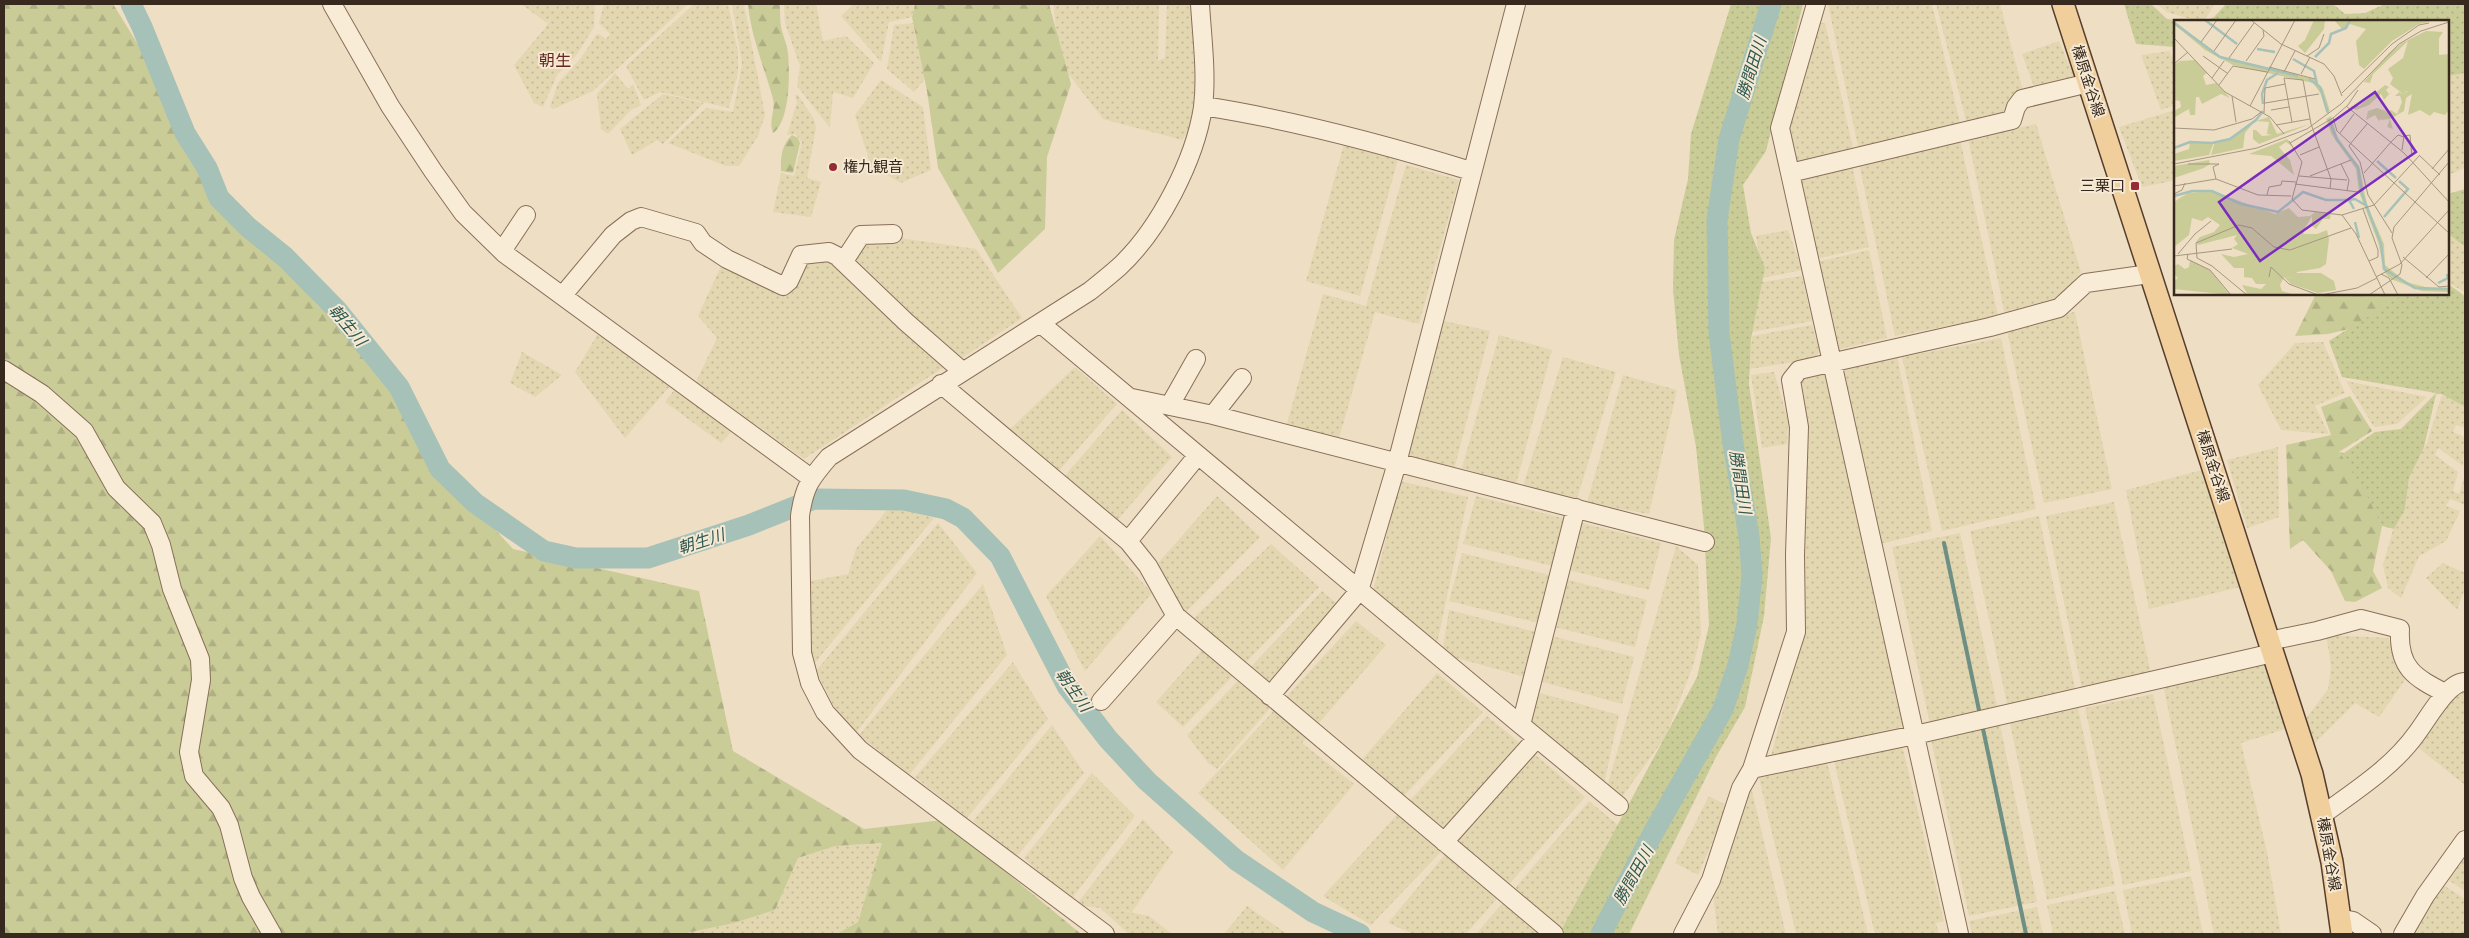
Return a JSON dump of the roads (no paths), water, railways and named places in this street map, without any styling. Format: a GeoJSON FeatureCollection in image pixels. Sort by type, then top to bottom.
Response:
{"type":"FeatureCollection","features":[{"type":"Feature","properties":{"kind":"main road","name":"榛原金谷線"},"geometry":{"type":"LineString","coordinates":[[2062,4],[2312,774],[2332,862],[2340,926]]}},
{"type":"Feature","properties":{"kind":"street"},"geometry":{"type":"LineString","coordinates":[[332,4],[390,106],[463,213],[502,251],[811,478]]}},
{"type":"Feature","properties":{"kind":"street"},"geometry":{"type":"LineString","coordinates":[[1105,934],[860,750],[825,712],[810,683],[802,653],[800,516],[802,495],[811,478],[829,457],[842,447],[1090,291],[1120,266],[1142,241],[1183,174],[1195,142],[1203,106],[1200,4]]}},
{"type":"Feature","properties":{"kind":"street"},"geometry":{"type":"LineString","coordinates":[[1270,696],[1359,591],[1397,463],[1471,171],[1516,4]]}},
{"type":"Feature","properties":{"kind":"street"},"geometry":{"type":"LineString","coordinates":[[1816,4],[1780,128],[1851,456],[1959,934]]}},
{"type":"Feature","properties":{"kind":"street"},"geometry":{"type":"LineString","coordinates":[[1790,173],[2012,120],[2022,99],[2088,83]]}},
{"type":"Feature","properties":{"kind":"street"},"geometry":{"type":"LineString","coordinates":[[1203,106],[1254,114],[1387,147],[1471,171]]}},
{"type":"Feature","properties":{"kind":"street"},"geometry":{"type":"LineString","coordinates":[[502,251],[526,215]]}},
{"type":"Feature","properties":{"kind":"street"},"geometry":{"type":"LineString","coordinates":[[563,294],[614,235],[631,221],[641,217],[696,233],[703,242],[727,259],[783,286],[789,281],[801,255],[829,252],[844,261],[906,322],[962,371]]}},
{"type":"Feature","properties":{"kind":"street"},"geometry":{"type":"LineString","coordinates":[[844,261],[861,235],[893,234]]}},
{"type":"Feature","properties":{"kind":"street"},"geometry":{"type":"LineString","coordinates":[[1683,934],[1711,880],[1741,788],[1752,769],[1796,632],[1795,555],[1799,427],[1792,380],[1799,370],[1990,328],[2059,308],[2086,283],[2149,274]]}},
{"type":"Feature","properties":{"kind":"street"},"geometry":{"type":"LineString","coordinates":[[1040,323],[1132,398],[1536,739],[1619,806]]}},
{"type":"Feature","properties":{"kind":"street"},"geometry":{"type":"LineString","coordinates":[[1170,405],[1196,359]]}},
{"type":"Feature","properties":{"kind":"street"},"geometry":{"type":"LineString","coordinates":[[4,370],[42,394],[84,431],[116,488],[152,523],[172,589],[200,659],[201,680],[189,752],[194,776],[221,808],[229,825],[243,878],[251,897],[272,934]]}},
{"type":"Feature","properties":{"kind":"street"},"geometry":{"type":"LineString","coordinates":[[1213,415],[1242,378]]}},
{"type":"Feature","properties":{"kind":"street"},"geometry":{"type":"LineString","coordinates":[[941,384],[1128,541],[1148,566],[1176,616],[1554,934]]}},
{"type":"Feature","properties":{"kind":"street"},"geometry":{"type":"LineString","coordinates":[[1132,398],[1213,415],[1705,542]]}},
{"type":"Feature","properties":{"kind":"street"},"geometry":{"type":"LineString","coordinates":[[1128,541],[1198,455]]}},
{"type":"Feature","properties":{"kind":"street"},"geometry":{"type":"LineString","coordinates":[[1520,725],[1576,508]]}},
{"type":"Feature","properties":{"kind":"street"},"geometry":{"type":"LineString","coordinates":[[1101,701],[1176,616]]}},
{"type":"Feature","properties":{"kind":"street"},"geometry":{"type":"LineString","coordinates":[[1752,769],[1915,735],[2271,647],[2317,631],[2361,619],[2400,629],[2400,649],[2407,668],[2418,679],[2445,693]]}},
{"type":"Feature","properties":{"kind":"street"},"geometry":{"type":"LineString","coordinates":[[2322,815],[2376,775],[2412,740],[2445,693],[2460,682],[2465,682]]}},
{"type":"Feature","properties":{"kind":"street"},"geometry":{"type":"LineString","coordinates":[[1444,842],[1536,739]]}},
{"type":"Feature","properties":{"kind":"street"},"geometry":{"type":"LineString","coordinates":[[2403,934],[2425,896],[2465,840]]}},
{"type":"Feature","properties":{"kind":"street"},"geometry":{"type":"LineString","coordinates":[[2340,926],[2353,921],[2372,934]]}},
{"type":"Feature","properties":{"kind":"waterway","name":"朝生川"},"geometry":{"type":"LineString","coordinates":[[131,4],[185,133],[207,168],[219,198],[249,228],[285,257],[337,310],[399,387],[440,469],[475,503],[544,551],[576,558],[648,558],[749,525],[814,499],[904,500],[946,509],[963,518],[1000,556],[1067,686],[1108,739],[1147,781],[1236,860],[1313,912],[1360,934]]}},
{"type":"Feature","properties":{"kind":"waterway","name":"勝間田川"},"geometry":{"type":"LineString","coordinates":[[1601,934],[1652,835],[1723,709],[1738,665],[1747,624],[1752,575],[1749,536],[1733,444],[1719,333],[1717,220],[1729,139],[1771,4]]}},
{"type":"Feature","properties":{"kind":"waterway"},"geometry":{"type":"LineString","coordinates":[[1944,543],[1980,715]]}},
{"type":"Feature","properties":{"kind":"waterway"},"geometry":{"type":"LineString","coordinates":[[1982,724],[2026,934]]}},
{"type":"Feature","properties":{"kind":"place","name":"権九観音"},"geometry":{"type":"Point","coordinates":[833,167]}},
{"type":"Feature","properties":{"kind":"place","name":"三栗口"},"geometry":{"type":"Point","coordinates":[2135,186]}},
{"type":"Feature","properties":{"kind":"district","name":"朝生"},"geometry":{"type":"Point","coordinates":[555,60]}}]}
